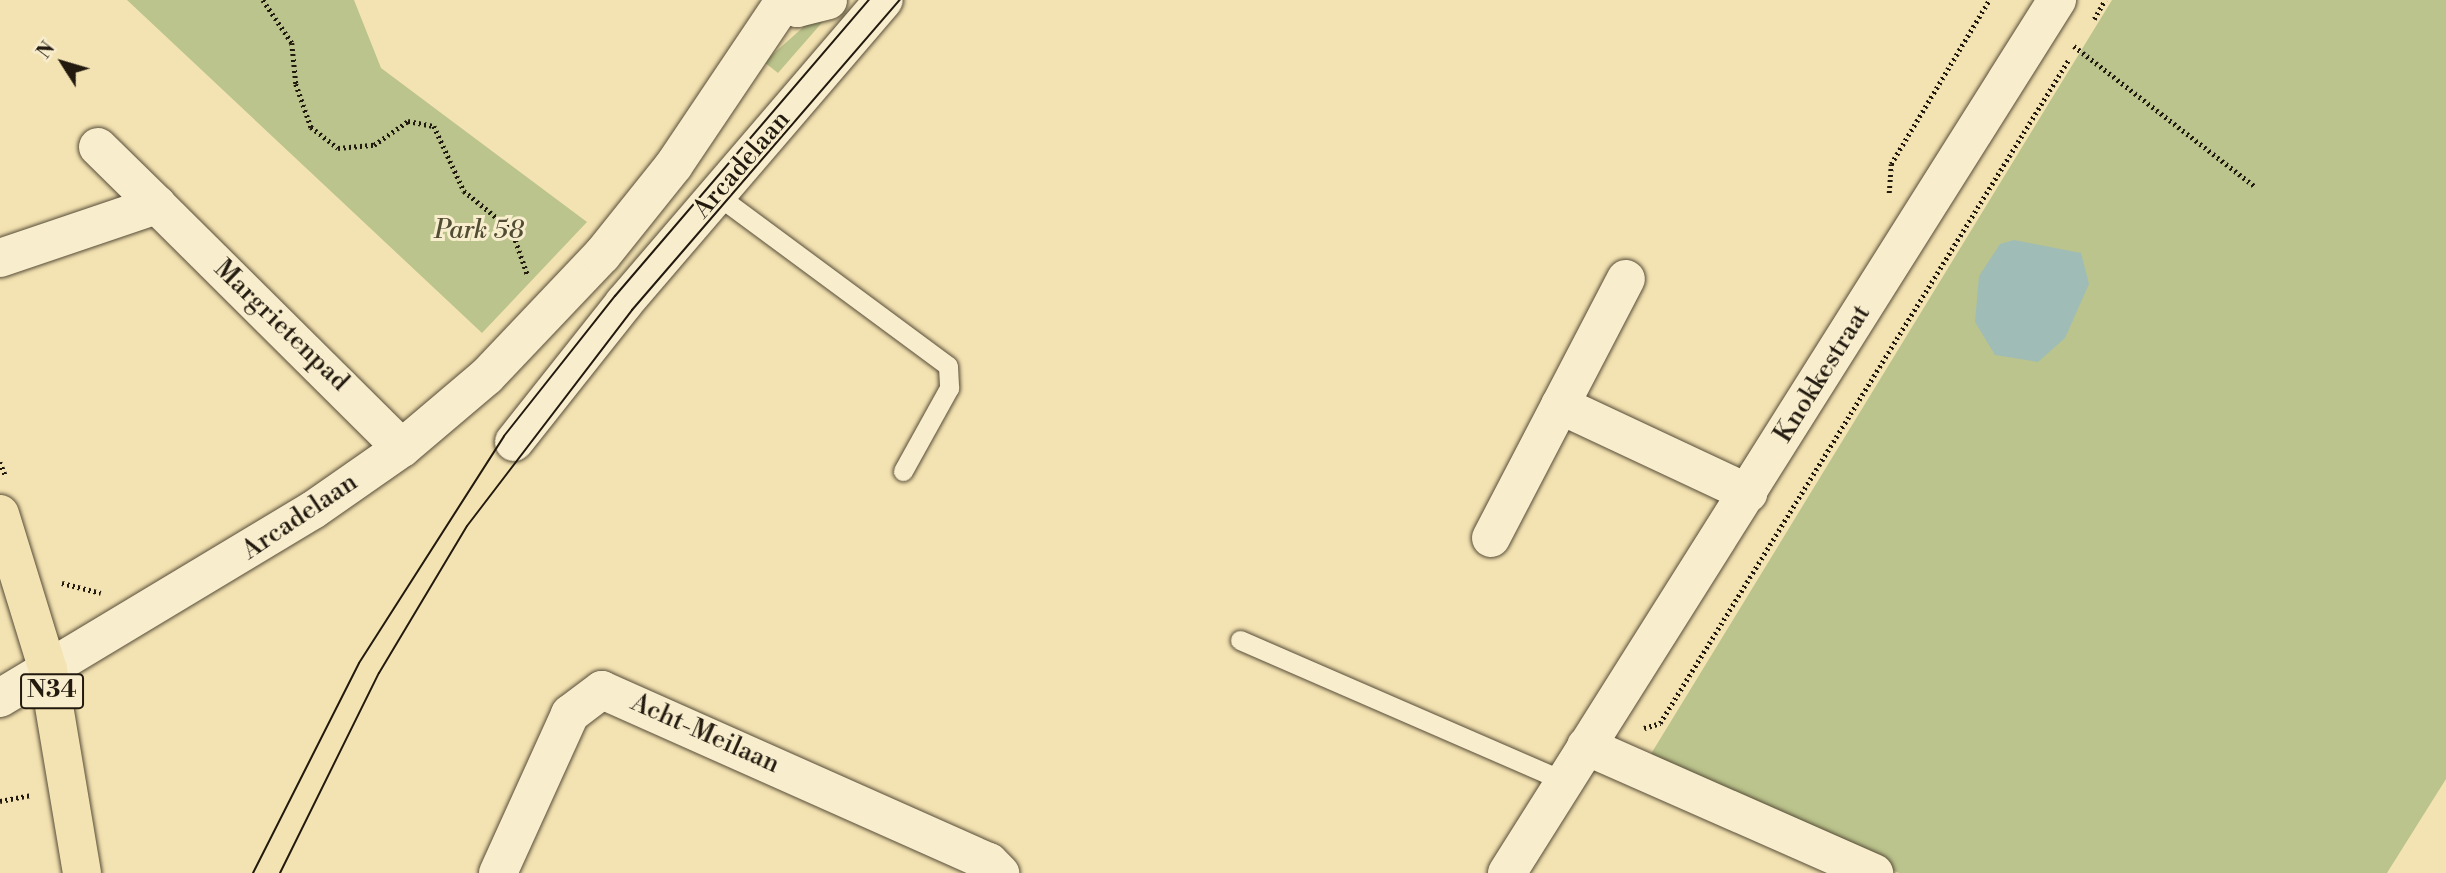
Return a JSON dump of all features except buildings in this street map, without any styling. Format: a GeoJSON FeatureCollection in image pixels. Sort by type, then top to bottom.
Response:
{"type":"FeatureCollection","features":[{"type":"Feature","properties":{"kind":"main road","name":"N34"},"geometry":{"type":"LineString","coordinates":[[0,514],[48,670],[82,873]]}},
{"type":"Feature","properties":{"kind":"street","name":"Arcadelaan"},"geometry":{"type":"LineString","coordinates":[[0,698],[228,565],[402,448],[541,321],[691,143],[784,1],[797,8],[828,0]]}},
{"type":"Feature","properties":{"kind":"street","name":"Arcadelaan"},"geometry":{"type":"LineString","coordinates":[[514,442],[579,367],[717,195],[884,0]]}},
{"type":"Feature","properties":{"kind":"street","name":"Knokkestraat"},"geometry":{"type":"LineString","coordinates":[[1507,873],[2057,0]]}},
{"type":"Feature","properties":{"kind":"street","name":"Margrietenpad"},"geometry":{"type":"LineString","coordinates":[[98,147],[402,448]]}},
{"type":"Feature","properties":{"kind":"street"},"geometry":{"type":"LineString","coordinates":[[0,258],[157,205]]}},
{"type":"Feature","properties":{"kind":"street"},"geometry":{"type":"LineString","coordinates":[[1491,538],[1626,279]]}},
{"type":"Feature","properties":{"kind":"street"},"geometry":{"type":"LineString","coordinates":[[541,321],[579,367]]}},
{"type":"Feature","properties":{"kind":"street"},"geometry":{"type":"LineString","coordinates":[[1560,405],[1748,493]]}},
{"type":"Feature","properties":{"kind":"street","name":"Acht-Meilaan"},"geometry":{"type":"LineString","coordinates":[[498,873],[570,714],[602,690],[989,862],[1000,873]]}},
{"type":"Feature","properties":{"kind":"street"},"geometry":{"type":"LineString","coordinates":[[1586,746],[1874,873]]}},
{"type":"Feature","properties":{"kind":"lane"},"geometry":{"type":"LineString","coordinates":[[717,195],[948,366],[949,388],[903,471]]}},
{"type":"Feature","properties":{"kind":"lane"},"geometry":{"type":"LineString","coordinates":[[1240,640],[1564,781]]}},
{"type":"Feature","properties":{"kind":"path"},"geometry":{"type":"LineString","coordinates":[[263,0],[292,43],[296,84],[312,127],[338,148],[374,145],[408,121],[434,126],[464,191],[512,230],[541,321]]}},
{"type":"Feature","properties":{"kind":"path"},"geometry":{"type":"LineString","coordinates":[[1888,202],[1891,164],[1989,0]]}},
{"type":"Feature","properties":{"kind":"path"},"geometry":{"type":"LineString","coordinates":[[2091,24],[2105,0]]}},
{"type":"Feature","properties":{"kind":"path"},"geometry":{"type":"LineString","coordinates":[[1586,746],[1660,723],[2084,36]]}},
{"type":"Feature","properties":{"kind":"path"},"geometry":{"type":"LineString","coordinates":[[2076,48],[2256,187]]}},
{"type":"Feature","properties":{"kind":"green space","name":"Park 58"},"geometry":{"type":"Polygon","coordinates":[[[127,0],[354,0],[381,68],[587,222],[482,333],[127,0]]]}},
{"type":"Feature","properties":{"kind":"green space"},"geometry":{"type":"Polygon","coordinates":[[[2112,0],[2446,0],[2446,779],[2387,873],[1899,873],[1646,762],[2112,0]]]}},
{"type":"Feature","properties":{"kind":"green space"},"geometry":{"type":"Polygon","coordinates":[[[826,18],[778,73],[764,62],[808,23],[826,18]]]}},
{"type":"Feature","properties":{"kind":"water"},"geometry":{"type":"Polygon","coordinates":[[[2014,240],[2081,253],[2089,284],[2065,338],[2038,362],[1995,355],[1975,322],[1979,276],[2000,244],[2014,240]]]}},
{"type":"Feature","properties":{"kind":"tram line"},"geometry":{"type":"LineString","coordinates":[[253,873],[359,663],[504,436],[615,296],[869,0]]}},
{"type":"Feature","properties":{"kind":"tram line"},"geometry":{"type":"LineString","coordinates":[[280,873],[379,673],[467,526],[632,310],[900,0]]}}]}
